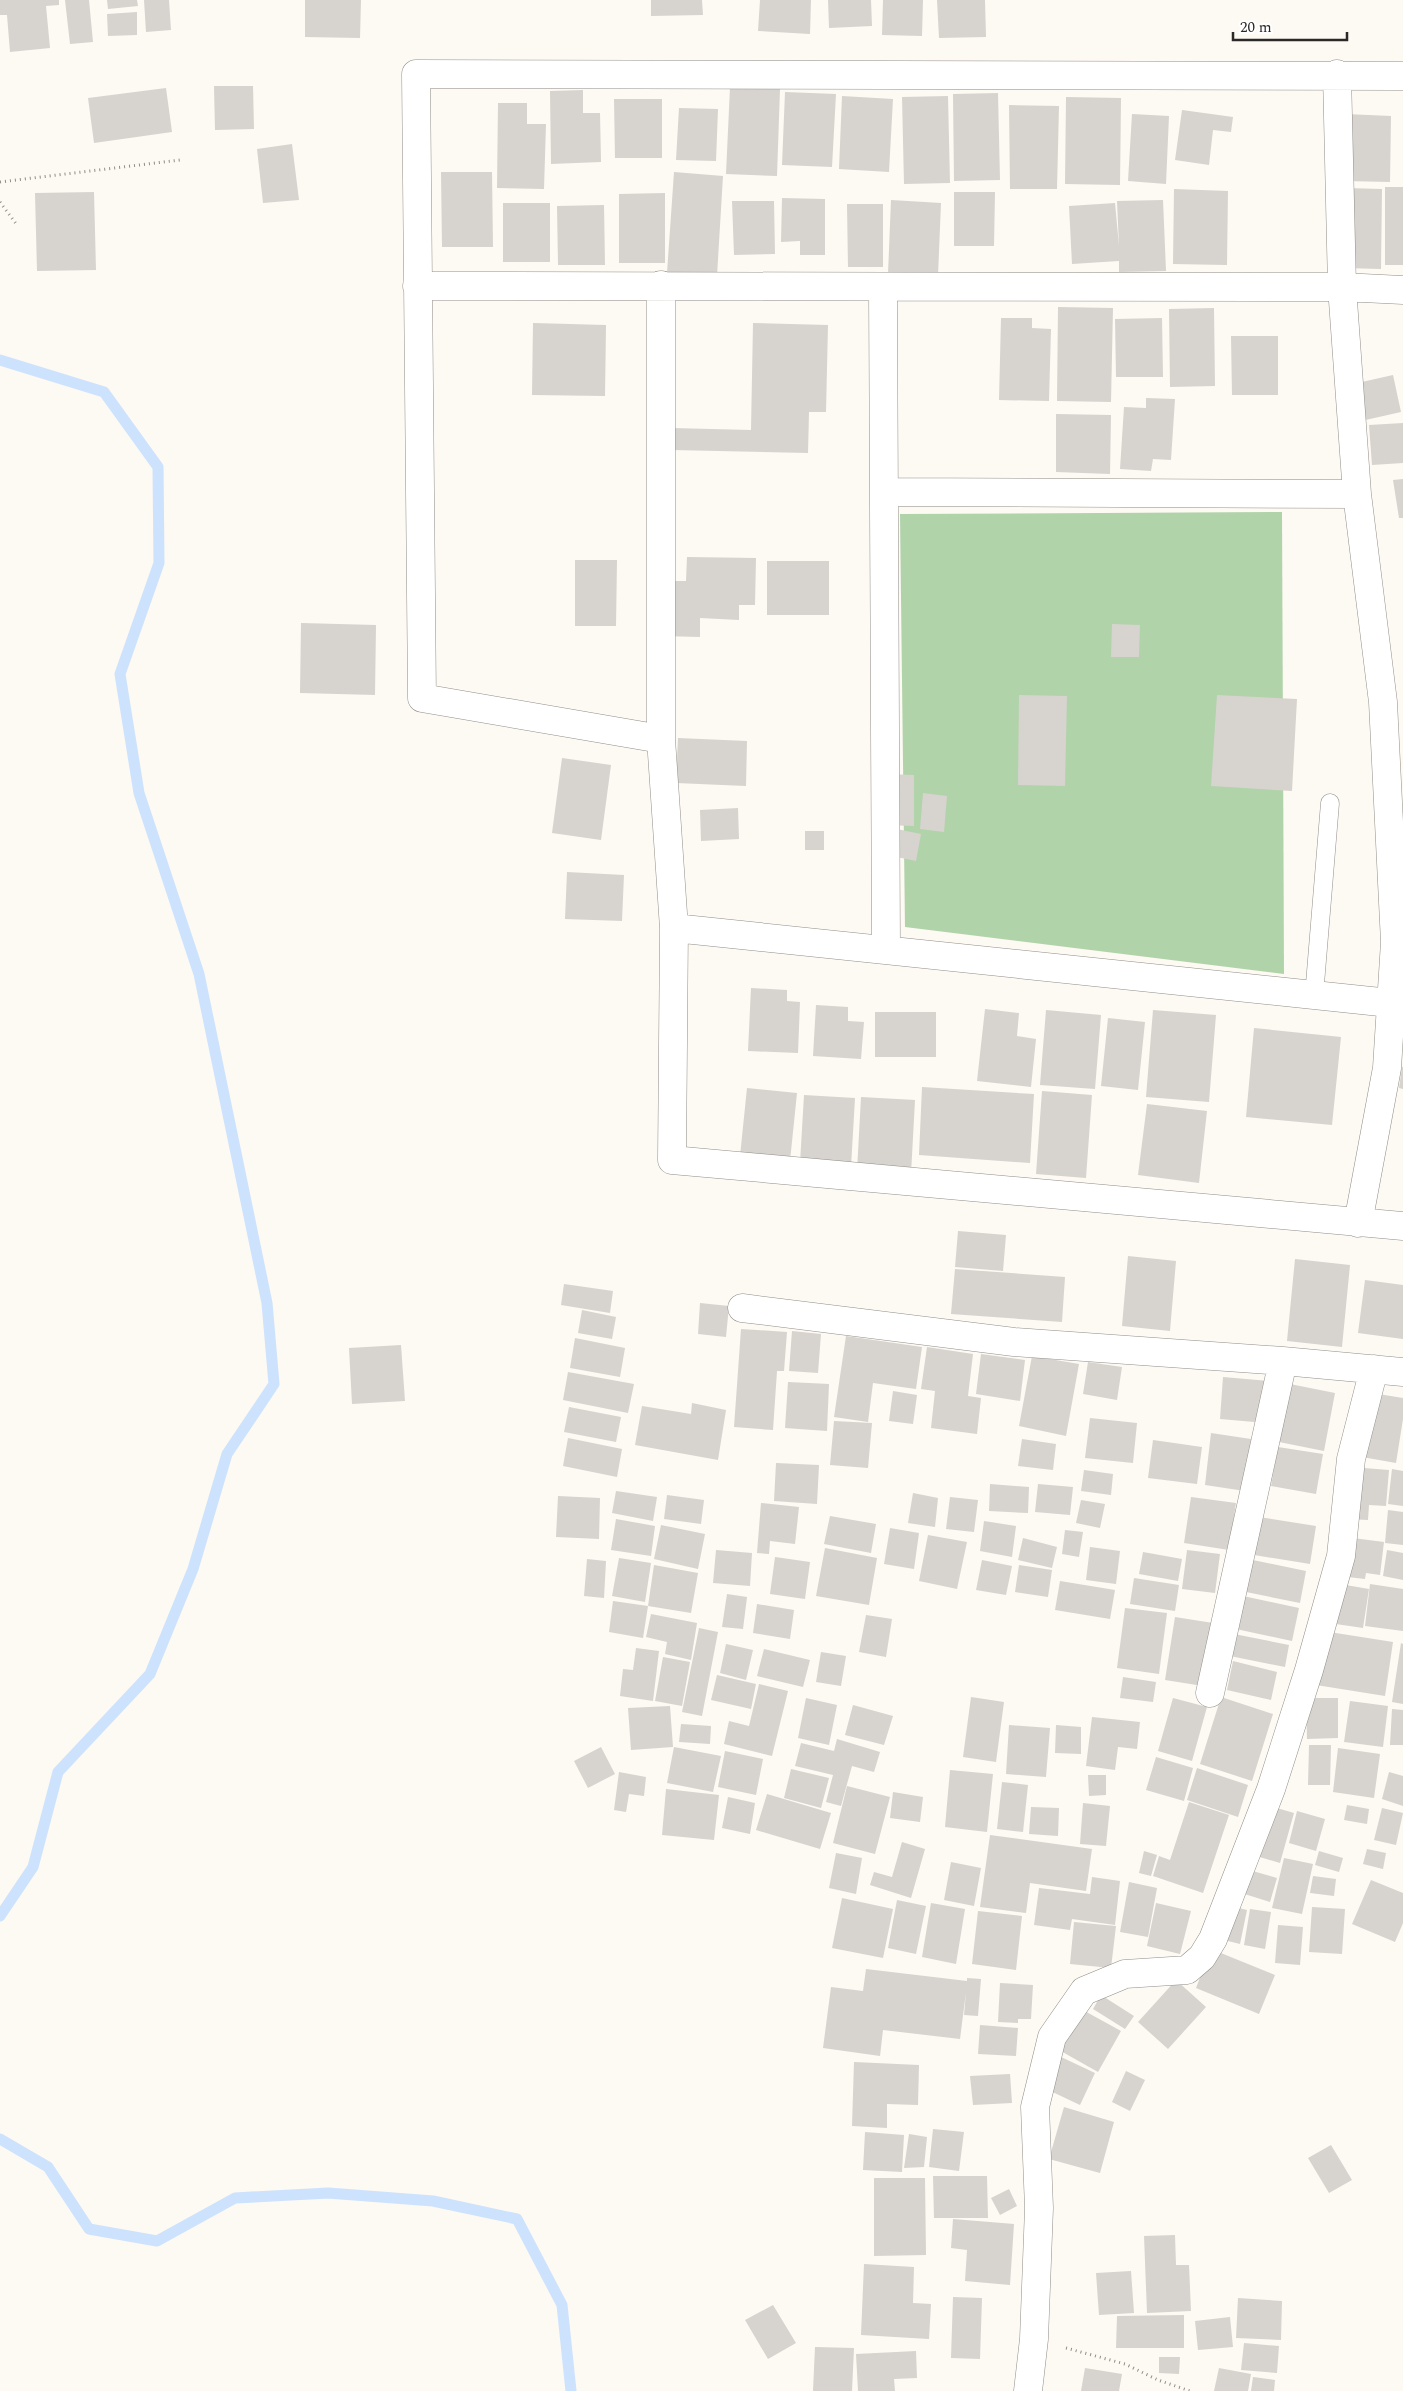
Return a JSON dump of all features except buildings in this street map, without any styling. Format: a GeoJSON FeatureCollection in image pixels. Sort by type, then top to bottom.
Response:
{"type":"FeatureCollection","features":[{"type":"Feature","properties":{"kind":"street"},"geometry":{"type":"LineString","coordinates":[[662,739],[422,698],[416,74],[1337,74],[1403,76]]}},
{"type":"Feature","properties":{"kind":"street"},"geometry":{"type":"LineString","coordinates":[[1337,74],[1342,287],[1358,494],[1383,702],[1395,942],[1387,1068],[1358,1223]]}},
{"type":"Feature","properties":{"kind":"street"},"geometry":{"type":"LineString","coordinates":[[661,285],[662,739],[674,928],[672,1160],[1403,1226]]}},
{"type":"Feature","properties":{"kind":"street"},"geometry":{"type":"LineString","coordinates":[[417,286],[1342,287],[1403,290]]}},
{"type":"Feature","properties":{"kind":"street"},"geometry":{"type":"LineString","coordinates":[[883,288],[886,492],[886,948]]}},
{"type":"Feature","properties":{"kind":"street"},"geometry":{"type":"LineString","coordinates":[[886,492],[1358,494]]}},
{"type":"Feature","properties":{"kind":"street"},"geometry":{"type":"LineString","coordinates":[[674,928],[886,948],[1390,1003]]}},
{"type":"Feature","properties":{"kind":"street"},"geometry":{"type":"LineString","coordinates":[[742,1308],[1014,1342],[1283,1361],[1403,1372]]}},
{"type":"Feature","properties":{"kind":"street"},"geometry":{"type":"LineString","coordinates":[[1210,1693],[1283,1361]]}},
{"type":"Feature","properties":{"kind":"street"},"geometry":{"type":"LineString","coordinates":[[1028,2391],[1034,2339],[1039,2208],[1035,2107],[1052,2036],[1084,1991],[1125,1974],[1186,1970],[1202,1958],[1213,1939],[1271,1790],[1309,1670],[1341,1556],[1351,1459],[1374,1369]]}},
{"type":"Feature","properties":{"kind":"lane"},"geometry":{"type":"LineString","coordinates":[[1314,996],[1330,803]]}},
{"type":"Feature","properties":{"kind":"path"},"geometry":{"type":"LineString","coordinates":[[0,182],[180,160]]}},
{"type":"Feature","properties":{"kind":"path"},"geometry":{"type":"LineString","coordinates":[[0,202],[17,225]]}},
{"type":"Feature","properties":{"kind":"path"},"geometry":{"type":"LineString","coordinates":[[1034,2339],[1125,2364],[1158,2380],[1190,2391]]}},
{"type":"Feature","properties":{"kind":"green space"},"geometry":{"type":"Polygon","coordinates":[[[1282,512],[1284,974],[905,927],[900,514],[1282,512]]]}},
{"type":"Feature","properties":{"kind":"waterway"},"geometry":{"type":"LineString","coordinates":[[0,360],[104,392],[158,467],[159,563],[120,674],[139,793],[199,974],[267,1303],[274,1384],[227,1454],[193,1569],[150,1674],[58,1772],[33,1867],[0,1916]]}},
{"type":"Feature","properties":{"kind":"waterway"},"geometry":{"type":"LineString","coordinates":[[0,2139],[48,2167],[89,2229],[157,2241],[235,2198],[328,2193],[433,2201],[517,2219],[562,2305],[571,2391]]}}]}
